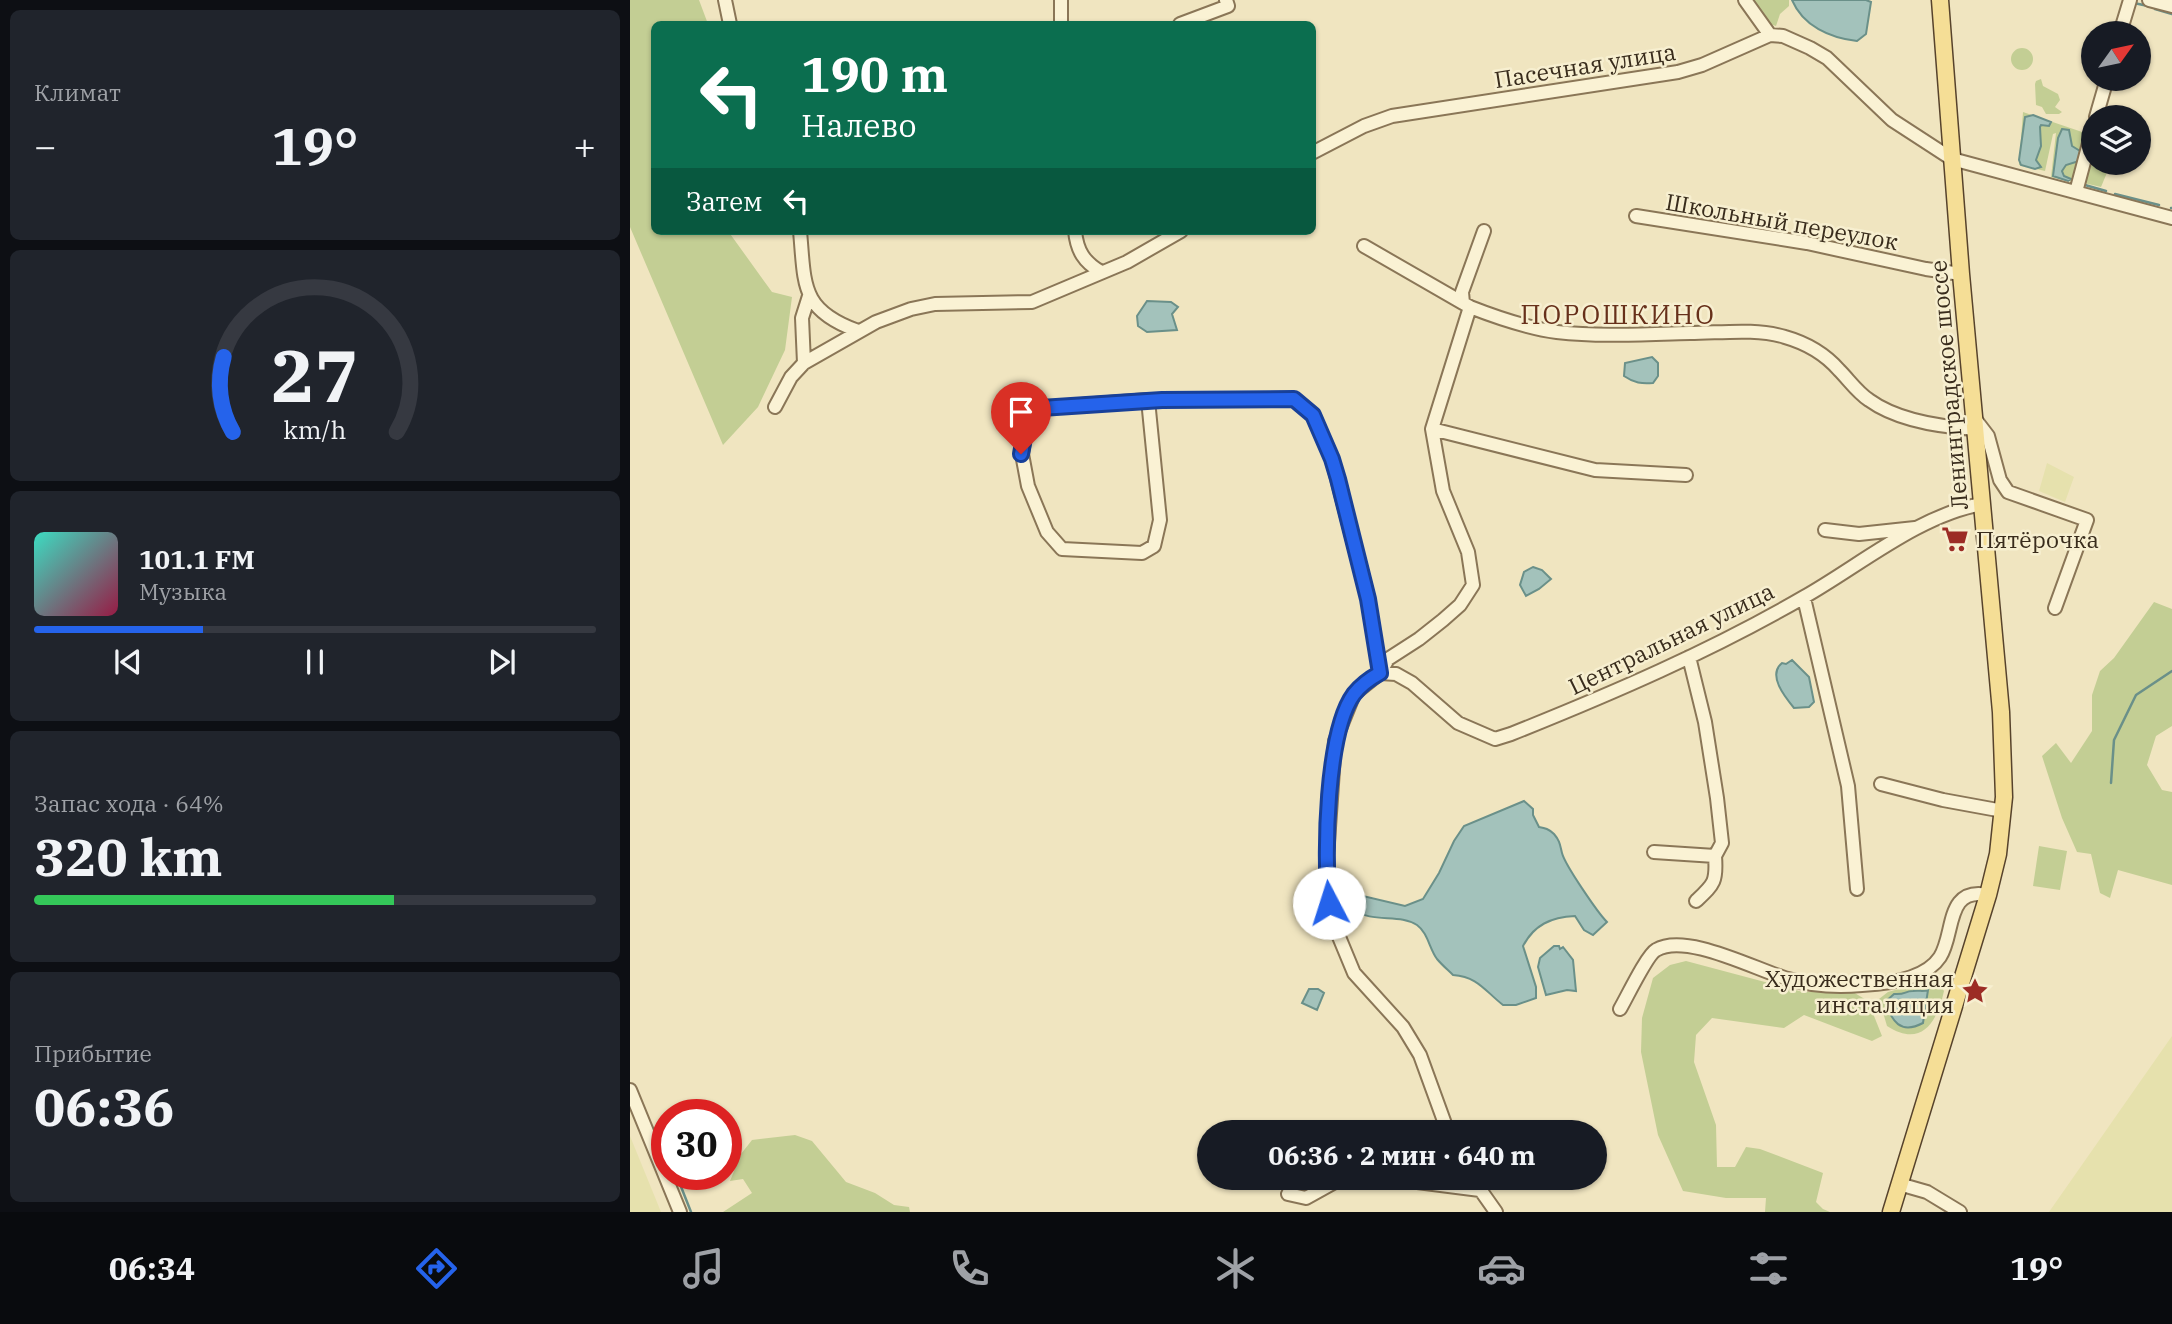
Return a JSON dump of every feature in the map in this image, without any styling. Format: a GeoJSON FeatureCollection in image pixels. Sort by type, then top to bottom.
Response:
{"type":"FeatureCollection","features":[{"type":"Feature","properties":{"kind":"main road","name":"Ленинградское шоссе"},"geometry":{"type":"LineString","coordinates":[[1892,1212],[1987,895],[1998,854],[2003,811],[2001,712],[1961,274],[1940,0]]}},
{"type":"Feature","properties":{"kind":"street"},"geometry":{"type":"LineString","coordinates":[[725,0],[729,21]]}},
{"type":"Feature","properties":{"kind":"street"},"geometry":{"type":"LineString","coordinates":[[1060,0],[1061,21]]}},
{"type":"Feature","properties":{"kind":"street"},"geometry":{"type":"LineString","coordinates":[[1188,21],[1228,6],[1226,0]]}},
{"type":"Feature","properties":{"kind":"street"},"geometry":{"type":"LineString","coordinates":[[1745,0],[1770,35],[1783,36],[1827,58],[1892,120],[1952,159],[2172,218]]}},
{"type":"Feature","properties":{"kind":"street"},"geometry":{"type":"LineString","coordinates":[[2124,21],[2130,0]]}},
{"type":"Feature","properties":{"kind":"street"},"geometry":{"type":"LineString","coordinates":[[2149,0],[2172,6]]}},
{"type":"Feature","properties":{"kind":"street","name":"Пасечная улица"},"geometry":{"type":"LineString","coordinates":[[1316,151],[1364,125],[1392,116],[1678,72],[1702,65],[1770,35]]}},
{"type":"Feature","properties":{"kind":"street"},"geometry":{"type":"LineString","coordinates":[[2076,192],[2081,173]]}},
{"type":"Feature","properties":{"kind":"street","name":"Школьный переулок"},"geometry":{"type":"LineString","coordinates":[[1636,216],[1794,241],[1961,274]]}},
{"type":"Feature","properties":{"kind":"street"},"geometry":{"type":"LineString","coordinates":[[1443,1120],[1419,1055],[1403,1027],[1354,973],[1337,932],[1329,903],[1326,871],[1335,741],[1354,694],[1380,673],[1388,659],[1419,639],[1460,605],[1473,585],[1468,552],[1443,491],[1432,429],[1466,305],[1462,292],[1484,231]]}},
{"type":"Feature","properties":{"kind":"street"},"geometry":{"type":"LineString","coordinates":[[800,235],[809,296],[824,315],[858,331]]}},
{"type":"Feature","properties":{"kind":"street"},"geometry":{"type":"LineString","coordinates":[[1076,235],[1081,256],[1101,272]]}},
{"type":"Feature","properties":{"kind":"street"},"geometry":{"type":"LineString","coordinates":[[775,407],[791,377],[804,363],[858,331],[911,309],[935,304],[1032,302],[1149,251],[1175,235]]}},
{"type":"Feature","properties":{"kind":"street"},"geometry":{"type":"LineString","coordinates":[[1364,246],[1466,305],[1507,321],[1554,332],[1600,335],[1746,332],[1787,337],[1821,353],[1868,400],[1883,409],[1902,417],[1955,428],[1975,424],[1988,436],[2000,480],[2008,492],[2087,520],[2055,608]]}},
{"type":"Feature","properties":{"kind":"street"},"geometry":{"type":"LineString","coordinates":[[804,363],[802,318],[809,296]]}},
{"type":"Feature","properties":{"kind":"street"},"geometry":{"type":"LineString","coordinates":[[1148,400],[1160,520],[1154,546],[1142,552],[1062,549],[1047,532],[1028,486],[1021,454],[1027,422],[1041,408],[1148,400],[1294,399],[1313,415],[1332,459],[1368,599],[1380,673]]}},
{"type":"Feature","properties":{"kind":"street"},"geometry":{"type":"LineString","coordinates":[[1432,429],[1595,470],[1686,475]]}},
{"type":"Feature","properties":{"kind":"street","name":"Центральная улица"},"geometry":{"type":"LineString","coordinates":[[1380,673],[1396,674],[1412,683],[1458,723],[1495,739],[1557,716],[1689,657],[1804,598],[1917,528],[1963,507],[1982,504]]}},
{"type":"Feature","properties":{"kind":"street"},"geometry":{"type":"LineString","coordinates":[[1825,530],[1859,534],[1917,528]]}},
{"type":"Feature","properties":{"kind":"street"},"geometry":{"type":"LineString","coordinates":[[1804,598],[1848,786],[1857,889]]}},
{"type":"Feature","properties":{"kind":"street"},"geometry":{"type":"LineString","coordinates":[[1689,657],[1705,722],[1722,842],[1715,856],[1717,877],[1712,886],[1696,901]]}},
{"type":"Feature","properties":{"kind":"street"},"geometry":{"type":"LineString","coordinates":[[1881,784],[1943,800],[2003,811]]}},
{"type":"Feature","properties":{"kind":"street"},"geometry":{"type":"LineString","coordinates":[[1654,852],[1715,856]]}},
{"type":"Feature","properties":{"kind":"street"},"geometry":{"type":"LineString","coordinates":[[1620,1009],[1653,951],[1668,944],[1727,956],[1787,979],[1818,986],[1890,983],[1923,971],[1933,964],[1941,956],[1956,907],[1961,900],[1976,892],[1987,895]]}},
{"type":"Feature","properties":{"kind":"street"},"geometry":{"type":"LineString","coordinates":[[630,1090],[680,1212]]}},
{"type":"Feature","properties":{"kind":"street"},"geometry":{"type":"LineString","coordinates":[[1899,1184],[1927,1192],[1960,1212]]}},
{"type":"Feature","properties":{"kind":"street"},"geometry":{"type":"LineString","coordinates":[[1288,1194],[1307,1198],[1321,1190]]}},
{"type":"Feature","properties":{"kind":"street"},"geometry":{"type":"LineString","coordinates":[[1480,1190],[1496,1212]]}},
{"type":"Feature","properties":{"kind":"shaded area"},"geometry":{"type":"Polygon","coordinates":[[[2047,463],[2074,477],[2065,502],[2039,491],[2047,463]]]}},
{"type":"Feature","properties":{"kind":"shaded area"},"geometry":{"type":"Polygon","coordinates":[[[2172,1036],[2172,1212],[2049,1212],[2172,1036]]]}},
{"type":"Feature","properties":{"kind":"shaded area"},"geometry":{"type":"Polygon","coordinates":[[[630,1136],[661,1212],[630,1212],[630,1136]]]}},
{"type":"Feature","properties":{"kind":"green space"},"geometry":{"type":"Polygon","coordinates":[[[630,0],[699,0],[707,21],[651,21],[651,235],[731,235],[772,292],[792,297],[785,350],[758,407],[723,445],[630,227],[630,0]]]}},
{"type":"Feature","properties":{"kind":"green space"},"geometry":{"type":"Polygon","coordinates":[[[1753,0],[1789,0],[1789,6],[1780,14],[1776,26],[1770,24],[1753,0]]]}},
{"type":"Feature","properties":{"kind":"green space"},"geometry":{"type":"Polygon","coordinates":[[[2022,48],[2032,55],[2033,59],[2026,69],[2022,70],[2012,63],[2011,59],[2018,49],[2022,48]]]}},
{"type":"Feature","properties":{"kind":"green space"},"geometry":{"type":"Polygon","coordinates":[[[2041,79],[2043,86],[2058,94],[2060,100],[2055,107],[2062,112],[2059,114],[2046,114],[2042,107],[2036,105],[2035,84],[2041,79]]]}},
{"type":"Feature","properties":{"kind":"green space"},"geometry":{"type":"Polygon","coordinates":[[[2023,112],[2081,132],[2081,156],[2073,182],[2051,177],[2056,133],[2053,134],[2045,171],[2019,165],[2023,112]]]}},
{"type":"Feature","properties":{"kind":"green space"},"geometry":{"type":"Polygon","coordinates":[[[2086,175],[2106,175],[2101,187],[2084,183],[2086,175]]]}},
{"type":"Feature","properties":{"kind":"green space"},"geometry":{"type":"Polygon","coordinates":[[[2154,602],[2172,609],[2172,726],[2156,736],[2147,765],[2162,790],[2172,792],[2172,885],[2118,870],[2110,898],[2100,893],[2091,854],[2077,852],[2062,818],[2042,756],[2056,743],[2071,763],[2092,731],[2092,695],[2100,671],[2114,658],[2154,602]]]}},
{"type":"Feature","properties":{"kind":"green space"},"geometry":{"type":"Polygon","coordinates":[[[2039,846],[2067,851],[2060,890],[2033,886],[2039,846]]]}},
{"type":"Feature","properties":{"kind":"green space"},"geometry":{"type":"Polygon","coordinates":[[[1686,961],[1803,992],[1853,992],[1868,1001],[1882,1036],[1872,1041],[1804,1015],[1784,1028],[1712,1018],[1696,1035],[1694,1062],[1716,1125],[1717,1167],[1735,1167],[1746,1147],[1760,1149],[1823,1173],[1816,1202],[1830,1212],[1765,1212],[1766,1198],[1726,1198],[1683,1191],[1658,1135],[1641,1052],[1642,1018],[1653,978],[1670,965],[1686,961]]]}},
{"type":"Feature","properties":{"kind":"green space"},"geometry":{"type":"Polygon","coordinates":[[[1927,981],[1937,981],[1944,991],[1937,1013],[1926,1029],[1909,1034],[1887,1026],[1879,999],[1888,992],[1927,981]]]}},
{"type":"Feature","properties":{"kind":"green space"},"geometry":{"type":"Polygon","coordinates":[[[795,1135],[812,1141],[846,1182],[875,1193],[894,1205],[909,1207],[910,1212],[723,1212],[752,1193],[742,1179],[742,1153],[752,1140],[795,1135]]]}},
{"type":"Feature","properties":{"kind":"water"},"geometry":{"type":"Polygon","coordinates":[[[1792,0],[1871,2],[1866,34],[1857,41],[1827,34],[1810,24],[1792,0]]]}},
{"type":"Feature","properties":{"kind":"water"},"geometry":{"type":"Polygon","coordinates":[[[2033,115],[2051,122],[2049,126],[2040,127],[2041,146],[2036,160],[2041,167],[2035,169],[2021,165],[2019,160],[2025,117],[2033,115]]]}},
{"type":"Feature","properties":{"kind":"water"},"geometry":{"type":"Polygon","coordinates":[[[2062,129],[2069,130],[2072,146],[2080,151],[2079,161],[2066,165],[2062,171],[2064,176],[2071,179],[2068,181],[2053,176],[2058,138],[2062,129]]]}},
{"type":"Feature","properties":{"kind":"water"},"geometry":{"type":"Polygon","coordinates":[[[1147,301],[1171,302],[1178,307],[1172,314],[1177,330],[1147,332],[1138,326],[1137,316],[1147,301]]]}},
{"type":"Feature","properties":{"kind":"water"},"geometry":{"type":"Polygon","coordinates":[[[1652,357],[1658,363],[1658,376],[1653,383],[1638,382],[1624,376],[1625,363],[1652,357]]]}},
{"type":"Feature","properties":{"kind":"water"},"geometry":{"type":"Polygon","coordinates":[[[1533,567],[1542,570],[1551,579],[1526,596],[1520,585],[1524,572],[1533,567]]]}},
{"type":"Feature","properties":{"kind":"water"},"geometry":{"type":"Polygon","coordinates":[[[1792,660],[1809,677],[1814,702],[1809,707],[1794,708],[1779,686],[1776,674],[1778,668],[1782,663],[1786,664],[1792,660]]]}},
{"type":"Feature","properties":{"kind":"water"},"geometry":{"type":"Polygon","coordinates":[[[1524,801],[1533,809],[1539,827],[1556,836],[1569,868],[1607,922],[1593,935],[1584,930],[1575,916],[1551,920],[1538,928],[1523,946],[1536,987],[1536,998],[1516,1005],[1503,1005],[1475,981],[1453,975],[1437,959],[1424,932],[1417,925],[1410,921],[1360,914],[1353,909],[1352,899],[1363,896],[1405,906],[1423,899],[1464,826],[1524,801]]]}},
{"type":"Feature","properties":{"kind":"water"},"geometry":{"type":"Polygon","coordinates":[[[1554,946],[1559,946],[1560,949],[1563,947],[1573,960],[1576,991],[1567,990],[1546,995],[1538,967],[1540,958],[1554,946]]]}},
{"type":"Feature","properties":{"kind":"water"},"geometry":{"type":"Polygon","coordinates":[[[1309,989],[1318,989],[1324,993],[1317,1010],[1302,1003],[1309,989]]]}},
{"type":"Feature","properties":{"kind":"water"},"geometry":{"type":"Polygon","coordinates":[[[1928,990],[1923,1023],[1903,1027],[1894,1020],[1885,1002],[1894,994],[1928,990]]]}},
{"type":"Feature","properties":{"kind":"waterway"},"geometry":{"type":"LineString","coordinates":[[2134,3],[2148,6]]}},
{"type":"Feature","properties":{"kind":"waterway"},"geometry":{"type":"LineString","coordinates":[[2155,9],[2172,14]]}},
{"type":"Feature","properties":{"kind":"waterway"},"geometry":{"type":"LineString","coordinates":[[2085,185],[2106,191]]}},
{"type":"Feature","properties":{"kind":"waterway"},"geometry":{"type":"LineString","coordinates":[[2115,194],[2159,205]]}},
{"type":"Feature","properties":{"kind":"waterway"},"geometry":{"type":"LineString","coordinates":[[2111,783],[2114,740],[2136,695],[2172,671]]}},
{"type":"Feature","properties":{"kind":"waterway"},"geometry":{"type":"LineString","coordinates":[[682,1190],[691,1212]]}},
{"type":"Feature","properties":{"kind":"place","name":"Пятёрочка"},"geometry":{"type":"Point","coordinates":[1955,539]}},
{"type":"Feature","properties":{"kind":"place","name":"Художественная инсталяция"},"geometry":{"type":"Point","coordinates":[1975,991]}},
{"type":"Feature","properties":{"kind":"district","name":"ПОРОШКИНО"},"geometry":{"type":"Point","coordinates":[1618,314]}},
{"type":"Feature","properties":{"kind":"route"},"geometry":{"type":"LineString","coordinates":[[1021,454],[1027,422],[1041,408],[1162,400],[1294,399],[1313,415],[1338,479],[1368,599],[1380,673],[1354,694],[1335,741],[1326,871],[1329,903]]}}]}
